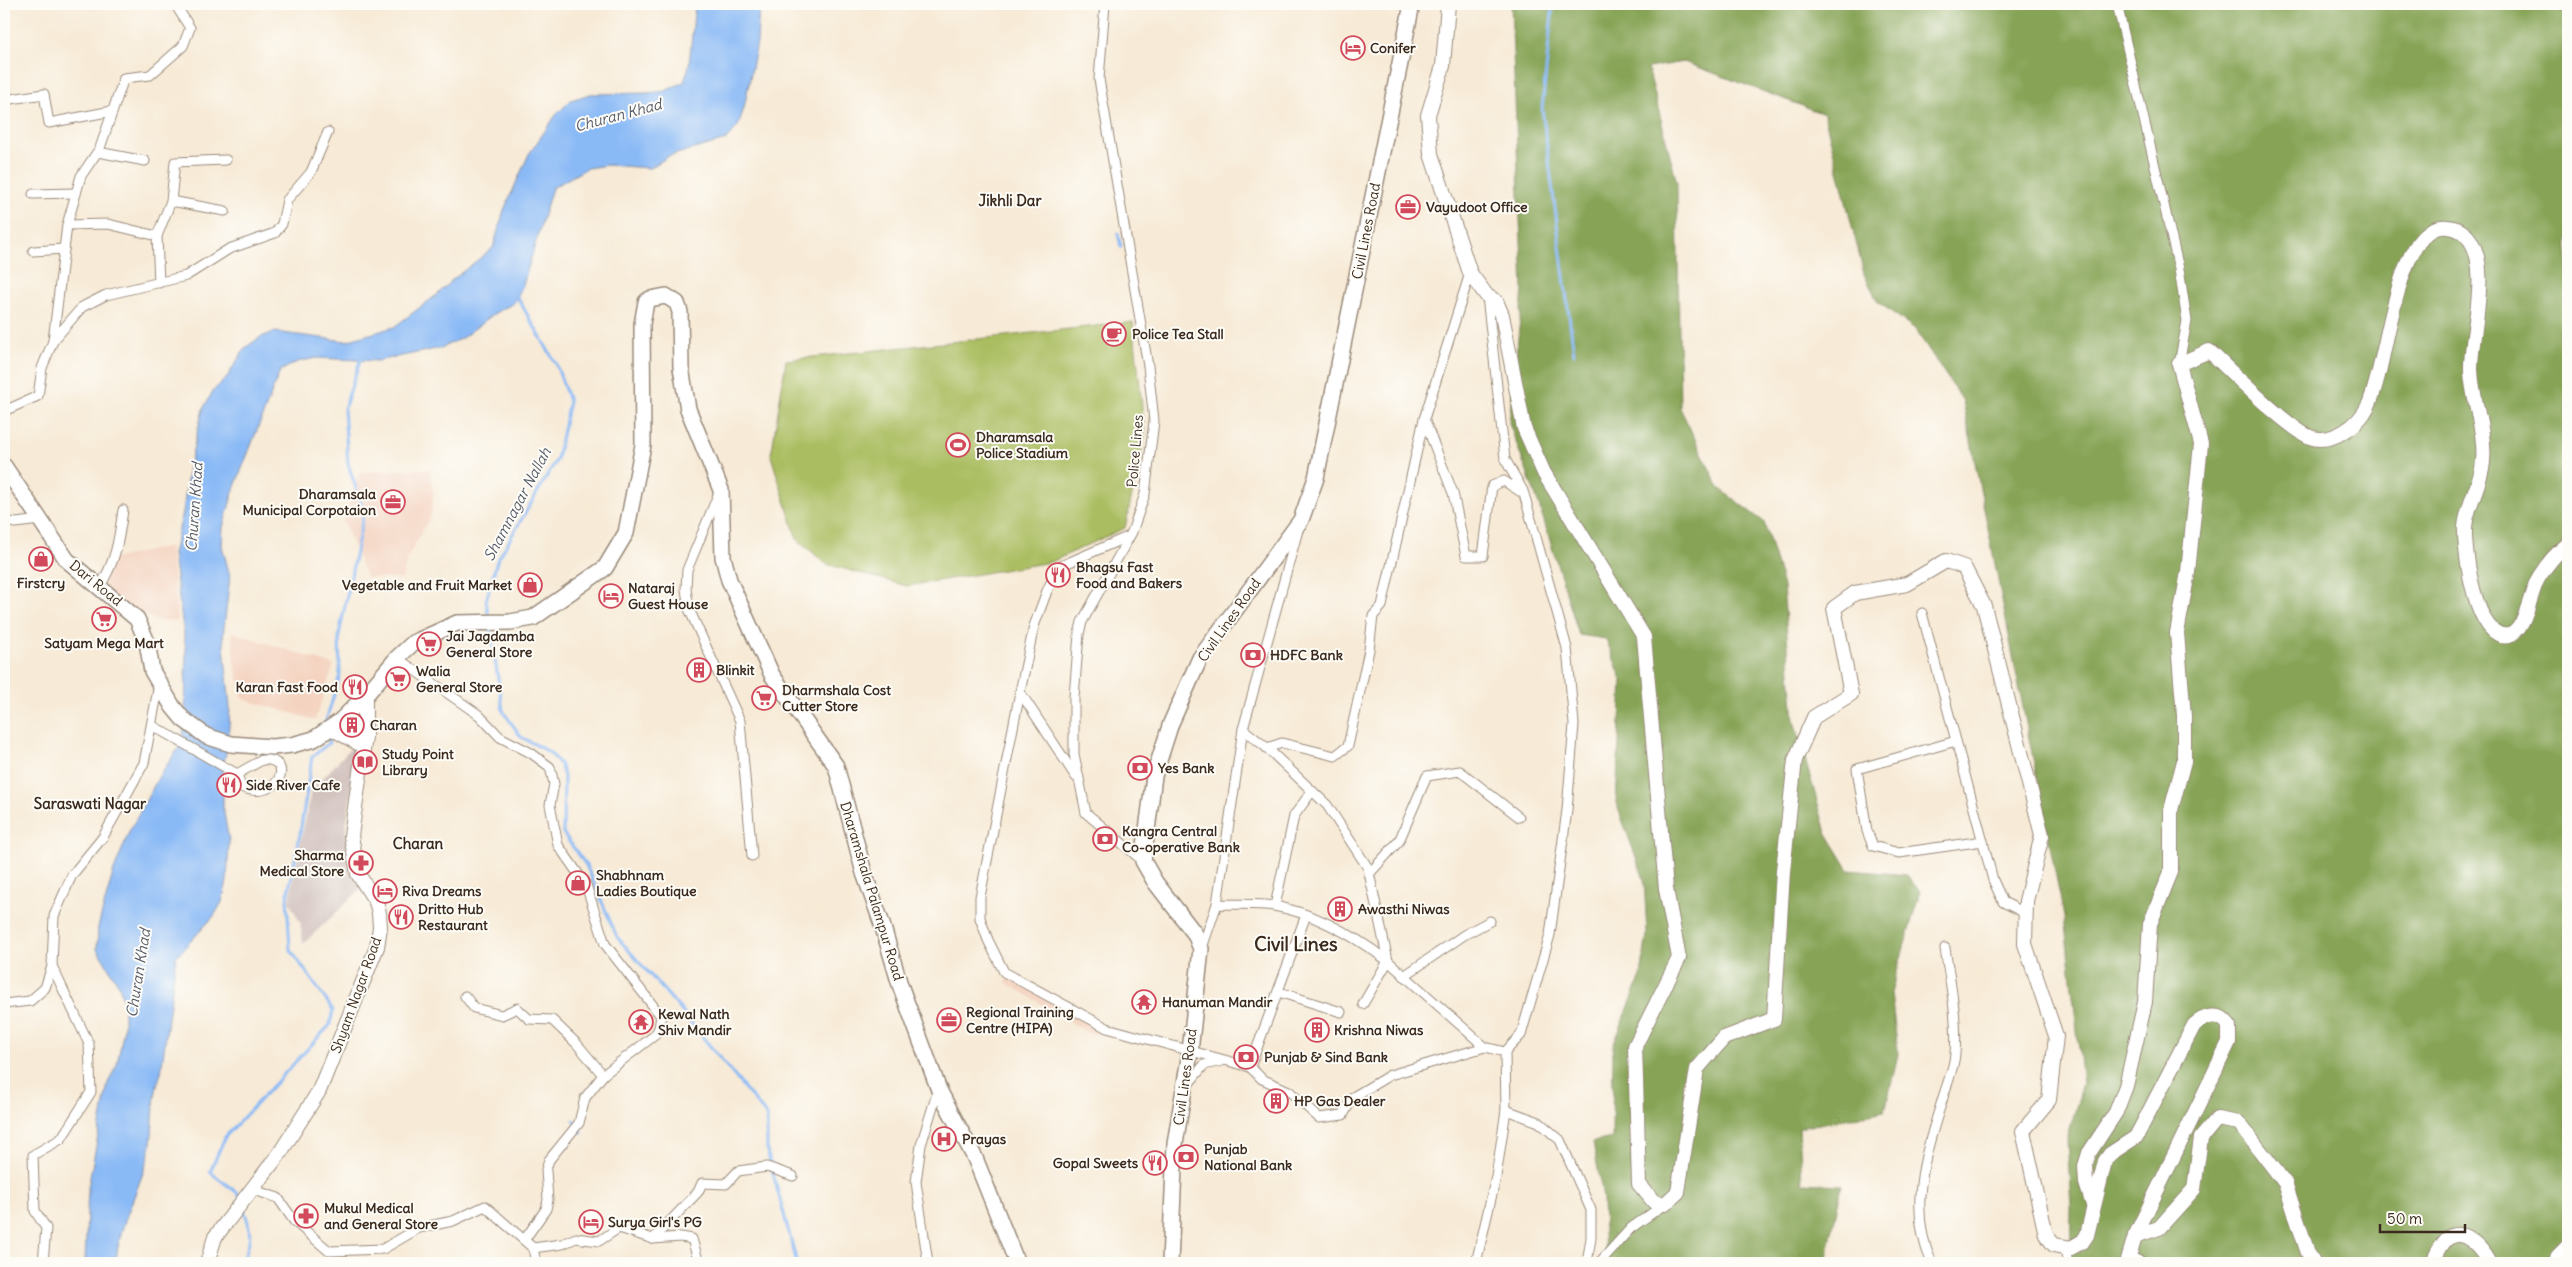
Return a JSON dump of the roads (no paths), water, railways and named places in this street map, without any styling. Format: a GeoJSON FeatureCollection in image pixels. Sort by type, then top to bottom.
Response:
{"type":"FeatureCollection","features":[{"type":"Feature","properties":{"kind":"main road","name":"Civil Lines Road"},"geometry":{"type":"LineString","coordinates":[[1143,861],[1154,776],[1171,723],[1200,658],[1301,520],[1316,478],[1412,4]]}},
{"type":"Feature","properties":{"kind":"main road","name":"Dharamshala Palampur Road"},"geometry":{"type":"LineString","coordinates":[[247,746],[286,746],[314,739],[332,727],[365,696],[397,658],[413,643],[457,623],[524,621],[542,613],[605,568],[623,542],[643,445],[642,324],[646,302],[655,297],[670,297],[679,306],[681,368],[688,409],[721,490],[723,557],[729,580],[772,675],[836,766],[864,874],[882,924],[900,985],[939,1090],[975,1158],[1017,1263]]}},
{"type":"Feature","properties":{"kind":"main road","name":"Dari Road"},"geometry":{"type":"LineString","coordinates":[[6,471],[67,560],[137,619],[142,627],[152,671],[172,707],[183,719],[206,736],[231,744],[247,746]]}},
{"type":"Feature","properties":{"kind":"main road"},"geometry":{"type":"LineString","coordinates":[[1143,861],[1155,882],[1195,934],[1201,949]]}},
{"type":"Feature","properties":{"kind":"main road","name":"Civil Lines Road"},"geometry":{"type":"LineString","coordinates":[[1170,1263],[1175,1144],[1190,1052],[1201,949]]}},
{"type":"Feature","properties":{"kind":"street"},"geometry":{"type":"LineString","coordinates":[[4,411],[38,396],[42,368],[53,341],[67,225],[80,176],[98,152],[124,78],[150,75],[183,46],[190,28],[175,4]]}},
{"type":"Feature","properties":{"kind":"street","name":"Police Lines"},"geometry":{"type":"LineString","coordinates":[[1105,4],[1099,79],[1148,366],[1154,422],[1145,494],[1128,537],[1082,622],[1079,634],[1074,697],[1074,754],[1086,813],[1143,861]]}},
{"type":"Feature","properties":{"kind":"street"},"geometry":{"type":"LineString","coordinates":[[1448,4],[1443,66],[1428,115],[1431,154],[1470,274],[1487,296],[1496,301],[1502,315],[1524,428],[1544,473],[1644,637],[1666,889],[1679,958],[1636,1046],[1639,1184],[1654,1202],[1665,1204]]}},
{"type":"Feature","properties":{"kind":"street"},"geometry":{"type":"LineString","coordinates":[[2093,1205],[2086,1183],[2085,1166],[2089,1152],[2116,1112],[2126,1086],[2145,1002],[2150,924],[2171,872],[2171,810],[2184,761],[2184,716],[2177,633],[2188,572],[2201,444],[2179,364],[2188,321],[2179,269],[2117,4]]}},
{"type":"Feature","properties":{"kind":"street"},"geometry":{"type":"LineString","coordinates":[[4,100],[44,94],[49,123],[112,111]]}},
{"type":"Feature","properties":{"kind":"street"},"geometry":{"type":"LineString","coordinates":[[53,341],[82,307],[106,295],[186,276],[229,249],[275,233],[282,224],[287,200],[311,172],[328,132]]}},
{"type":"Feature","properties":{"kind":"street"},"geometry":{"type":"LineString","coordinates":[[98,152],[145,161]]}},
{"type":"Feature","properties":{"kind":"street"},"geometry":{"type":"LineString","coordinates":[[159,283],[157,236],[171,201],[175,162],[226,160]]}},
{"type":"Feature","properties":{"kind":"street"},"geometry":{"type":"LineString","coordinates":[[32,194],[76,193]]}},
{"type":"Feature","properties":{"kind":"street"},"geometry":{"type":"LineString","coordinates":[[171,201],[225,211]]}},
{"type":"Feature","properties":{"kind":"street"},"geometry":{"type":"LineString","coordinates":[[67,225],[108,224],[157,236]]}},
{"type":"Feature","properties":{"kind":"street"},"geometry":{"type":"LineString","coordinates":[[2179,364],[2209,350],[2302,433],[2316,439],[2338,435],[2360,419],[2369,405],[2375,388],[2394,305],[2413,252],[2424,237],[2437,228],[2452,227],[2460,230],[2473,245],[2478,274],[2471,369],[2482,432],[2483,464],[2465,527],[2467,551],[2478,608],[2487,627],[2501,636],[2511,635],[2519,629],[2538,579],[2550,561],[2568,544]]}},
{"type":"Feature","properties":{"kind":"street"},"geometry":{"type":"LineString","coordinates":[[33,251],[64,249]]}},
{"type":"Feature","properties":{"kind":"street"},"geometry":{"type":"LineString","coordinates":[[1267,748],[1282,743],[1334,756],[1348,746],[1369,650],[1373,616],[1382,606],[1424,418],[1470,274]]}},
{"type":"Feature","properties":{"kind":"street"},"geometry":{"type":"LineString","coordinates":[[1476,1263],[1496,1177],[1506,1110],[1505,1052],[1521,1035],[1550,935],[1566,810],[1574,724],[1567,648],[1524,494],[1505,460],[1487,296]]}},
{"type":"Feature","properties":{"kind":"street"},"geometry":{"type":"LineString","coordinates":[[1424,418],[1453,493],[1466,556],[1483,556],[1492,486],[1504,481],[1524,494]]}},
{"type":"Feature","properties":{"kind":"street"},"geometry":{"type":"LineString","coordinates":[[721,490],[687,570],[686,589],[689,609],[740,721],[752,856]]}},
{"type":"Feature","properties":{"kind":"street"},"geometry":{"type":"LineString","coordinates":[[100,586],[111,568],[118,547],[123,510]]}},
{"type":"Feature","properties":{"kind":"street"},"geometry":{"type":"LineString","coordinates":[[4,520],[16,523],[40,520]]}},
{"type":"Feature","properties":{"kind":"street"},"geometry":{"type":"LineString","coordinates":[[1201,949],[1217,904],[1243,730],[1301,520]]}},
{"type":"Feature","properties":{"kind":"street"},"geometry":{"type":"LineString","coordinates":[[1128,537],[1064,565],[1054,576],[1034,626],[980,898],[980,918],[988,940],[1004,972],[1107,1028],[1250,1067],[1262,1080],[1290,1090],[1319,1118],[1343,1115],[1354,1097],[1390,1075],[1485,1047]]}},
{"type":"Feature","properties":{"kind":"street"},"geometry":{"type":"LineString","coordinates":[[1599,1263],[1632,1228],[1678,1192],[1697,1069],[1724,1038],[1774,1019],[1783,871],[1795,760],[1814,717],[1852,694],[1834,608],[1855,593],[1907,584],[1946,561],[1964,567],[1984,606],[2042,835],[2026,901],[2025,944],[2056,1036],[2049,1100],[2023,1131],[2046,1235],[2054,1245],[2065,1248],[2077,1246],[2087,1235],[2105,1161],[2110,1154],[2136,1137],[2190,1030],[2204,1018],[2217,1016],[2223,1018],[2229,1026],[2229,1042],[2135,1236],[2128,1260],[2144,1263]]}},
{"type":"Feature","properties":{"kind":"street"},"geometry":{"type":"LineString","coordinates":[[1922,613],[1993,880],[2003,902],[2025,914]]}},
{"type":"Feature","properties":{"kind":"street"},"geometry":{"type":"LineString","coordinates":[[397,658],[479,715],[500,737],[530,753],[550,767],[554,784],[550,805],[558,845],[586,885],[605,944],[661,1016],[660,1028],[655,1035],[603,1075],[585,1098],[579,1123],[575,1130],[549,1160],[546,1170],[548,1200],[546,1209],[525,1239]]}},
{"type":"Feature","properties":{"kind":"street"},"geometry":{"type":"LineString","coordinates":[[4,1004],[30,1001],[45,988],[52,966],[54,916],[72,875],[103,837],[144,763],[153,726],[158,684]]}},
{"type":"Feature","properties":{"kind":"street"},"geometry":{"type":"LineString","coordinates":[[1020,692],[1080,783]]}},
{"type":"Feature","properties":{"kind":"street","name":"Shyam Nagar Road"},"geometry":{"type":"LineString","coordinates":[[207,1263],[215,1237],[280,1153],[319,1091],[377,947],[380,927],[379,913],[376,902],[358,874],[350,836],[363,746],[365,696]]}},
{"type":"Feature","properties":{"kind":"street"},"geometry":{"type":"LineString","coordinates":[[153,726],[237,774],[241,787],[251,791],[262,791],[272,787],[279,781],[281,772],[278,764],[267,760],[252,764],[237,774]]}},
{"type":"Feature","properties":{"kind":"street"},"geometry":{"type":"LineString","coordinates":[[332,727],[363,746]]}},
{"type":"Feature","properties":{"kind":"street"},"geometry":{"type":"LineString","coordinates":[[1243,730],[1267,748],[1327,805],[1368,868],[1388,961],[1363,1004]]}},
{"type":"Feature","properties":{"kind":"street"},"geometry":{"type":"LineString","coordinates":[[1956,741],[1858,769],[1867,831],[1873,846],[1899,853],[1983,841]]}},
{"type":"Feature","properties":{"kind":"street"},"geometry":{"type":"LineString","coordinates":[[1369,874],[1398,842],[1427,776],[1460,771],[1518,816]]}},
{"type":"Feature","properties":{"kind":"street"},"geometry":{"type":"LineString","coordinates":[[1275,906],[1294,816],[1312,791]]}},
{"type":"Feature","properties":{"kind":"street"},"geometry":{"type":"LineString","coordinates":[[1217,904],[1275,906],[1306,915],[1362,942],[1388,961],[1485,1047],[1505,1052]]}},
{"type":"Feature","properties":{"kind":"street"},"geometry":{"type":"LineString","coordinates":[[1250,1067],[1306,915]]}},
{"type":"Feature","properties":{"kind":"street"},"geometry":{"type":"LineString","coordinates":[[1404,976],[1464,935],[1490,921]]}},
{"type":"Feature","properties":{"kind":"street"},"geometry":{"type":"LineString","coordinates":[[1932,1263],[1924,1245],[1918,1195],[1923,1160],[1955,1054],[1952,997],[1945,948]]}},
{"type":"Feature","properties":{"kind":"street"},"geometry":{"type":"LineString","coordinates":[[43,1263],[46,1228],[35,1211],[33,1155],[61,1139],[91,1092],[89,1044],[52,966]]}},
{"type":"Feature","properties":{"kind":"street"},"geometry":{"type":"LineString","coordinates":[[1279,992],[1341,1012]]}},
{"type":"Feature","properties":{"kind":"street"},"geometry":{"type":"LineString","coordinates":[[465,996],[474,1008],[502,1015],[517,1008],[529,1019],[552,1020],[577,1044],[603,1075]]}},
{"type":"Feature","properties":{"kind":"street"},"geometry":{"type":"LineString","coordinates":[[1184,1090],[1204,1065],[1225,1061]]}},
{"type":"Feature","properties":{"kind":"street"},"geometry":{"type":"LineString","coordinates":[[928,1263],[916,1182],[921,1145],[939,1090]]}},
{"type":"Feature","properties":{"kind":"street"},"geometry":{"type":"LineString","coordinates":[[1506,1110],[1539,1122],[1560,1140],[1592,1210],[1592,1238],[1587,1263]]}},
{"type":"Feature","properties":{"kind":"street"},"geometry":{"type":"LineString","coordinates":[[2135,1236],[2159,1228],[2194,1189],[2201,1138],[2217,1119],[2239,1123],[2285,1183],[2308,1253],[2314,1263]]}},
{"type":"Feature","properties":{"kind":"street"},"geometry":{"type":"LineString","coordinates":[[653,1239],[698,1192],[702,1183],[726,1184],[738,1171],[767,1167],[793,1176]]}},
{"type":"Feature","properties":{"kind":"street"},"geometry":{"type":"LineString","coordinates":[[251,1190],[278,1198],[300,1226],[329,1252],[383,1249],[419,1228],[453,1221],[485,1206],[525,1239],[533,1248],[536,1263]]}},
{"type":"Feature","properties":{"kind":"street"},"geometry":{"type":"LineString","coordinates":[[533,1248],[562,1244],[576,1238],[599,1241],[619,1228],[653,1239],[681,1237],[692,1240],[699,1263]]}},
{"type":"Feature","properties":{"kind":"street"},"geometry":{"type":"LineString","coordinates":[[2432,1263],[2444,1241],[2450,1236],[2459,1235],[2469,1239],[2479,1247],[2490,1263]]}},
{"type":"Feature","properties":{"kind":"street"},"geometry":{"type":"LineString","coordinates":[[2556,1263],[2558,1256],[2568,1246]]}},
{"type":"Feature","properties":{"kind":"street"},"geometry":{"type":"LineString","coordinates":[[2065,1248],[2068,1263]]}},
{"type":"Feature","properties":{"kind":"water","name":"Churan Khad"},"geometry":{"type":"Polygon","coordinates":[[[695,4],[759,4],[757,43],[744,108],[738,126],[726,140],[669,156],[650,168],[607,165],[587,168],[552,188],[523,285],[514,303],[495,313],[462,338],[441,348],[377,361],[316,358],[297,362],[280,371],[234,489],[223,527],[222,546],[230,576],[223,636],[230,707],[228,744],[223,766],[223,807],[229,841],[227,881],[222,902],[214,916],[176,957],[161,1073],[154,1101],[150,1149],[125,1220],[116,1263],[85,1263],[88,1188],[108,1083],[117,1065],[124,1028],[124,1004],[119,985],[97,949],[98,927],[114,870],[129,832],[158,778],[180,746],[185,725],[186,650],[173,554],[183,512],[189,466],[203,409],[213,391],[227,377],[245,348],[259,338],[274,332],[346,341],[394,327],[438,294],[452,280],[493,248],[504,210],[529,154],[556,115],[571,100],[590,94],[665,91],[684,82],[689,66],[695,4]]]}},
{"type":"Feature","properties":{"kind":"waterway"},"geometry":{"type":"LineString","coordinates":[[1553,4],[1542,108],[1574,354]]}},
{"type":"Feature","properties":{"kind":"waterway"},"geometry":{"type":"LineString","coordinates":[[1118,234],[1121,247]]}},
{"type":"Feature","properties":{"kind":"waterway","name":"Shamnagar Nallah"},"geometry":{"type":"LineString","coordinates":[[489,619],[486,601],[497,561],[557,459],[569,401],[556,364],[516,295]]}},
{"type":"Feature","properties":{"kind":"waterway"},"geometry":{"type":"LineString","coordinates":[[325,724],[340,675],[339,635],[364,512],[348,464],[344,409],[361,358]]}},
{"type":"Feature","properties":{"kind":"waterway","name":"Shamnagar Nallah"},"geometry":{"type":"LineString","coordinates":[[490,627],[503,711],[521,737],[549,752],[560,764],[564,776],[563,833],[586,865],[617,937],[675,1003],[767,1116],[767,1151],[797,1263]]}},
{"type":"Feature","properties":{"kind":"waterway"},"geometry":{"type":"LineString","coordinates":[[240,1198],[239,1194],[210,1172],[225,1137],[330,1025],[333,1010],[290,949],[287,898],[299,840],[312,757],[329,743],[327,735]]}},
{"type":"Feature","properties":{"kind":"waterway"},"geometry":{"type":"LineString","coordinates":[[574,1120],[582,1133]]}},
{"type":"Feature","properties":{"kind":"waterway"},"geometry":{"type":"LineString","coordinates":[[242,1263],[248,1248],[250,1235],[243,1207]]}},
{"type":"Feature","properties":{"kind":"place","name":"Conifer"},"geometry":{"type":"Point","coordinates":[1353,48]}},
{"type":"Feature","properties":{"kind":"place","name":"Vayudoot Office"},"geometry":{"type":"Point","coordinates":[1408,207]}},
{"type":"Feature","properties":{"kind":"place","name":"Police Tea Stall"},"geometry":{"type":"Point","coordinates":[1114,334]}},
{"type":"Feature","properties":{"kind":"place","name":"Dharamsala Police Stadium"},"geometry":{"type":"Point","coordinates":[958,445]}},
{"type":"Feature","properties":{"kind":"place","name":"Dharamsala Municipal Corpotaion"},"geometry":{"type":"Point","coordinates":[393,502]}},
{"type":"Feature","properties":{"kind":"place","name":"Firstcry"},"geometry":{"type":"Point","coordinates":[41,559]}},
{"type":"Feature","properties":{"kind":"place","name":"Bhagsu Fast Food and Bakers"},"geometry":{"type":"Point","coordinates":[1058,575]}},
{"type":"Feature","properties":{"kind":"place","name":"Vegetable and Fruit Market"},"geometry":{"type":"Point","coordinates":[530,585]}},
{"type":"Feature","properties":{"kind":"place","name":"Nataraj Guest House"},"geometry":{"type":"Point","coordinates":[611,596]}},
{"type":"Feature","properties":{"kind":"place","name":"Satyam Mega Mart"},"geometry":{"type":"Point","coordinates":[104,619]}},
{"type":"Feature","properties":{"kind":"place","name":"Jai Jagdamba General Store"},"geometry":{"type":"Point","coordinates":[429,644]}},
{"type":"Feature","properties":{"kind":"place","name":"HDFC Bank"},"geometry":{"type":"Point","coordinates":[1253,655]}},
{"type":"Feature","properties":{"kind":"place","name":"Blinkit"},"geometry":{"type":"Point","coordinates":[699,670]}},
{"type":"Feature","properties":{"kind":"place","name":"Walia General Store"},"geometry":{"type":"Point","coordinates":[398,679]}},
{"type":"Feature","properties":{"kind":"place","name":"Karan Fast Food"},"geometry":{"type":"Point","coordinates":[355,687]}},
{"type":"Feature","properties":{"kind":"place","name":"Dharmshala Cost Cutter Store"},"geometry":{"type":"Point","coordinates":[764,698]}},
{"type":"Feature","properties":{"kind":"place","name":"Charan"},"geometry":{"type":"Point","coordinates":[352,725]}},
{"type":"Feature","properties":{"kind":"place","name":"Study Point Library"},"geometry":{"type":"Point","coordinates":[365,762]}},
{"type":"Feature","properties":{"kind":"place","name":"Yes Bank"},"geometry":{"type":"Point","coordinates":[1140,768]}},
{"type":"Feature","properties":{"kind":"place","name":"Side River Cafe"},"geometry":{"type":"Point","coordinates":[229,785]}},
{"type":"Feature","properties":{"kind":"place","name":"Kangra Central Co-operative Bank"},"geometry":{"type":"Point","coordinates":[1105,839]}},
{"type":"Feature","properties":{"kind":"place","name":"Sharma Medical Store"},"geometry":{"type":"Point","coordinates":[361,863]}},
{"type":"Feature","properties":{"kind":"place","name":"Shabhnam Ladies Boutique"},"geometry":{"type":"Point","coordinates":[578,883]}},
{"type":"Feature","properties":{"kind":"place","name":"Riva Dreams"},"geometry":{"type":"Point","coordinates":[385,891]}},
{"type":"Feature","properties":{"kind":"place","name":"Awasthi Niwas"},"geometry":{"type":"Point","coordinates":[1340,909]}},
{"type":"Feature","properties":{"kind":"place","name":"Dritto Hub Restaurant"},"geometry":{"type":"Point","coordinates":[401,917]}},
{"type":"Feature","properties":{"kind":"place","name":"Hanuman Mandir"},"geometry":{"type":"Point","coordinates":[1144,1002]}},
{"type":"Feature","properties":{"kind":"place","name":"Regional Training Centre (HIPA)"},"geometry":{"type":"Point","coordinates":[949,1020]}},
{"type":"Feature","properties":{"kind":"place","name":"Kewal Nath Shiv Mandir"},"geometry":{"type":"Point","coordinates":[641,1022]}},
{"type":"Feature","properties":{"kind":"place","name":"Krishna Niwas"},"geometry":{"type":"Point","coordinates":[1317,1030]}},
{"type":"Feature","properties":{"kind":"place","name":"Punjab & Sind Bank"},"geometry":{"type":"Point","coordinates":[1246,1057]}},
{"type":"Feature","properties":{"kind":"place","name":"HP Gas Dealer"},"geometry":{"type":"Point","coordinates":[1276,1101]}},
{"type":"Feature","properties":{"kind":"place","name":"Prayas"},"geometry":{"type":"Point","coordinates":[944,1139]}},
{"type":"Feature","properties":{"kind":"place","name":"Punjab National Bank"},"geometry":{"type":"Point","coordinates":[1186,1157]}},
{"type":"Feature","properties":{"kind":"place","name":"Gopal Sweets"},"geometry":{"type":"Point","coordinates":[1155,1163]}},
{"type":"Feature","properties":{"kind":"place","name":"Mukul Medical and General Store"},"geometry":{"type":"Point","coordinates":[306,1216]}},
{"type":"Feature","properties":{"kind":"place","name":"Surya Girl's PG"},"geometry":{"type":"Point","coordinates":[591,1222]}},
{"type":"Feature","properties":{"kind":"district","name":"Jikhli Dar"},"geometry":{"type":"Point","coordinates":[1010,200]}},
{"type":"Feature","properties":{"kind":"district","name":"Saraswati Nagar"},"geometry":{"type":"Point","coordinates":[90,803]}},
{"type":"Feature","properties":{"kind":"district","name":"Charan"},"geometry":{"type":"Point","coordinates":[418,843]}},
{"type":"Feature","properties":{"kind":"district","name":"Civil Lines"},"geometry":{"type":"Point","coordinates":[1296,944]}}]}
